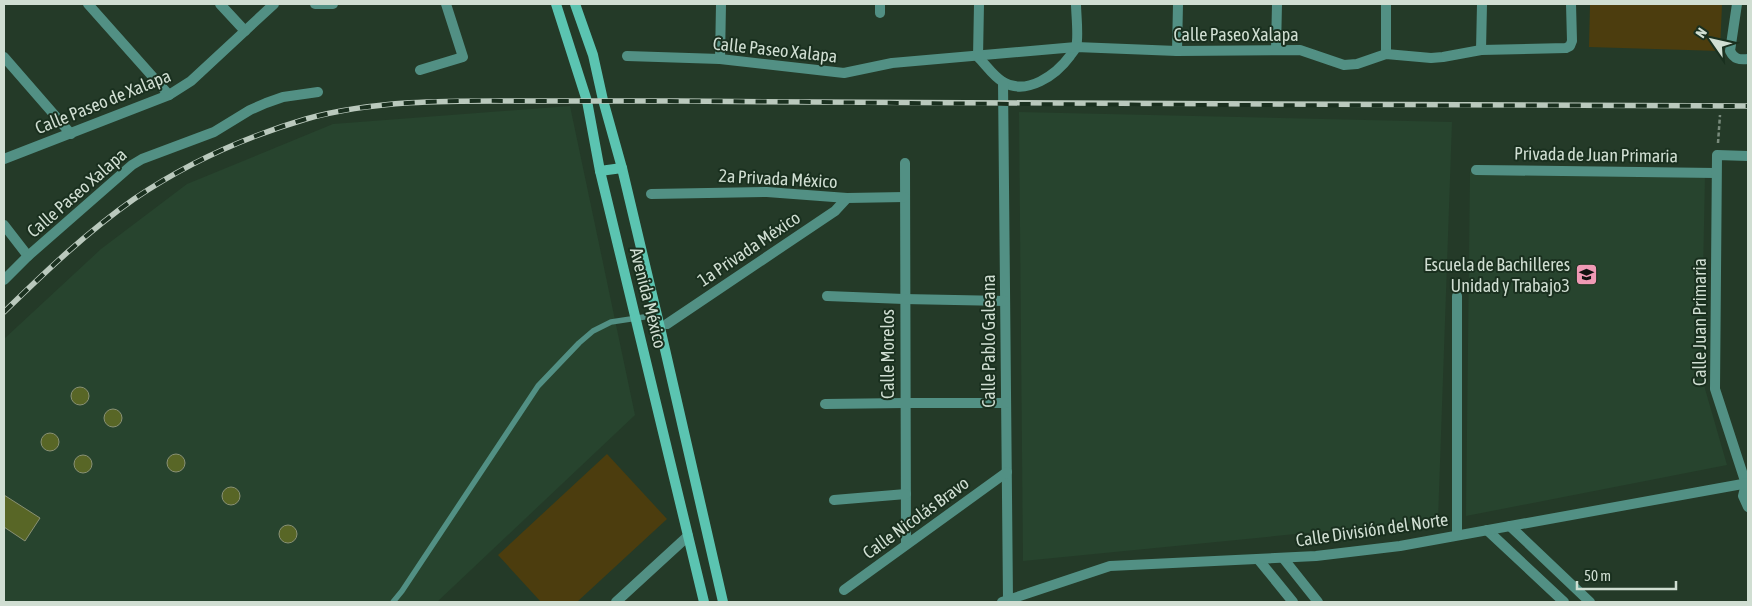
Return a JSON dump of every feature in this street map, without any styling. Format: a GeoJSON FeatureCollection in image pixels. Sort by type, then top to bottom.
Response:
{"type":"FeatureCollection","features":[{"type":"Feature","properties":{"kind":"main road","name":"Avenida México"},"geometry":{"type":"LineString","coordinates":[[556,4],[587,101],[600,171],[704,602]]}},
{"type":"Feature","properties":{"kind":"main road","name":"Avenida México"},"geometry":{"type":"LineString","coordinates":[[575,4],[593,55],[603,100],[622,168],[658,315],[723,602]]}},
{"type":"Feature","properties":{"kind":"main road"},"geometry":{"type":"LineString","coordinates":[[600,171],[622,168]]}},
{"type":"Feature","properties":{"kind":"street"},"geometry":{"type":"LineString","coordinates":[[88,4],[169,95]]}},
{"type":"Feature","properties":{"kind":"street"},"geometry":{"type":"LineString","coordinates":[[220,4],[244,31]]}},
{"type":"Feature","properties":{"kind":"street","name":"Calle Paseo de Xalapa"},"geometry":{"type":"LineString","coordinates":[[4,160],[169,95],[192,81],[274,4]]}},
{"type":"Feature","properties":{"kind":"street"},"geometry":{"type":"LineString","coordinates":[[315,4],[333,4]]}},
{"type":"Feature","properties":{"kind":"street"},"geometry":{"type":"LineString","coordinates":[[420,70],[463,57],[446,4]]}},
{"type":"Feature","properties":{"kind":"street"},"geometry":{"type":"LineString","coordinates":[[720,59],[721,4]]}},
{"type":"Feature","properties":{"kind":"street"},"geometry":{"type":"LineString","coordinates":[[979,4],[978,56],[995,75],[1004,82],[1014,85],[1028,85],[1045,80],[1062,66],[1076,47],[1076,4]]}},
{"type":"Feature","properties":{"kind":"street"},"geometry":{"type":"LineString","coordinates":[[1177,51],[1178,4]]}},
{"type":"Feature","properties":{"kind":"street"},"geometry":{"type":"LineString","coordinates":[[1276,49],[1277,4]]}},
{"type":"Feature","properties":{"kind":"street"},"geometry":{"type":"LineString","coordinates":[[1386,4],[1386,54]]}},
{"type":"Feature","properties":{"kind":"street"},"geometry":{"type":"LineString","coordinates":[[1481,50],[1482,4]]}},
{"type":"Feature","properties":{"kind":"street","name":"Calle Paseo Xalapa"},"geometry":{"type":"LineString","coordinates":[[627,56],[720,59],[844,74],[892,63],[1076,47],[1177,51],[1276,49],[1305,51],[1344,65],[1357,64],[1386,54],[1431,58],[1481,50],[1566,48],[1570,46],[1572,41],[1571,4]]}},
{"type":"Feature","properties":{"kind":"street"},"geometry":{"type":"LineString","coordinates":[[1737,4],[1730,51],[1739,60],[1748,59]]}},
{"type":"Feature","properties":{"kind":"street"},"geometry":{"type":"LineString","coordinates":[[4,57],[71,134]]}},
{"type":"Feature","properties":{"kind":"street","name":"Calle Pablo Galeana"},"geometry":{"type":"LineString","coordinates":[[1004,82],[1007,601]]}},
{"type":"Feature","properties":{"kind":"street","name":"Calle Paseo Xalapa"},"geometry":{"type":"LineString","coordinates":[[4,280],[28,256],[132,165],[142,159],[214,132],[250,110],[266,103],[318,92]]}},
{"type":"Feature","properties":{"kind":"street"},"geometry":{"type":"LineString","coordinates":[[1717,154],[1748,156]]}},
{"type":"Feature","properties":{"kind":"street","name":"Calle Juan Primaria"},"geometry":{"type":"LineString","coordinates":[[1717,154],[1715,389],[1748,484],[1743,496],[1748,507]]}},
{"type":"Feature","properties":{"kind":"street","name":"Calle Morelos"},"geometry":{"type":"LineString","coordinates":[[905,163],[906,544]]}},
{"type":"Feature","properties":{"kind":"street","name":"Privada de Juan Primaria"},"geometry":{"type":"LineString","coordinates":[[1476,170],[1716,173]]}},
{"type":"Feature","properties":{"kind":"street","name":"2a Privada México"},"geometry":{"type":"LineString","coordinates":[[651,194],[767,192],[847,198],[905,197]]}},
{"type":"Feature","properties":{"kind":"street","name":"1a Privada México"},"geometry":{"type":"LineString","coordinates":[[667,324],[835,211],[847,198]]}},
{"type":"Feature","properties":{"kind":"street"},"geometry":{"type":"LineString","coordinates":[[4,225],[28,256]]}},
{"type":"Feature","properties":{"kind":"street"},"geometry":{"type":"LineString","coordinates":[[827,296],[904,300],[1005,300]]}},
{"type":"Feature","properties":{"kind":"street"},"geometry":{"type":"LineString","coordinates":[[1456,296],[1457,535]]}},
{"type":"Feature","properties":{"kind":"street"},"geometry":{"type":"LineString","coordinates":[[825,404],[905,402],[1006,403]]}},
{"type":"Feature","properties":{"kind":"street","name":"Calle Nicolás Bravo"},"geometry":{"type":"LineString","coordinates":[[844,590],[1006,472]]}},
{"type":"Feature","properties":{"kind":"street","name":"Calle División del Norte"},"geometry":{"type":"LineString","coordinates":[[1007,601],[1110,566],[1352,553],[1748,484]]}},
{"type":"Feature","properties":{"kind":"street"},"geometry":{"type":"LineString","coordinates":[[834,500],[906,494]]}},
{"type":"Feature","properties":{"kind":"street"},"geometry":{"type":"LineString","coordinates":[[1510,526],[1590,602]]}},
{"type":"Feature","properties":{"kind":"street"},"geometry":{"type":"LineString","coordinates":[[1487,530],[1564,602]]}},
{"type":"Feature","properties":{"kind":"street"},"geometry":{"type":"LineString","coordinates":[[616,602],[688,536]]}},
{"type":"Feature","properties":{"kind":"street"},"geometry":{"type":"LineString","coordinates":[[1283,558],[1318,602]]}},
{"type":"Feature","properties":{"kind":"street"},"geometry":{"type":"LineString","coordinates":[[1258,559],[1293,602]]}},
{"type":"Feature","properties":{"kind":"lane"},"geometry":{"type":"LineString","coordinates":[[393,602],[538,386],[579,342],[593,331],[611,322],[658,315]]}},
{"type":"Feature","properties":{"kind":"path"},"geometry":{"type":"LineString","coordinates":[[1717,154],[1720,115]]}},
{"type":"Feature","properties":{"kind":"shaded area"},"geometry":{"type":"Polygon","coordinates":[[[1590,4],[1722,4],[1720,51],[1589,47],[1590,4]]]}},
{"type":"Feature","properties":{"kind":"shaded area"},"geometry":{"type":"Polygon","coordinates":[[[570,106],[635,415],[437,602],[4,602],[4,339],[101,249],[187,184],[333,124],[570,106]]]}},
{"type":"Feature","properties":{"kind":"shaded area"},"geometry":{"type":"Polygon","coordinates":[[[1019,112],[1452,122],[1438,520],[1023,561],[1019,112]]]}},
{"type":"Feature","properties":{"kind":"shaded area","name":"Escuela de Bachilleres Unidad y Trabajo3"},"geometry":{"type":"Polygon","coordinates":[[[1470,172],[1705,176],[1701,375],[1727,465],[1466,516],[1470,172]]]}},
{"type":"Feature","properties":{"kind":"shaded area"},"geometry":{"type":"Polygon","coordinates":[[[607,454],[667,519],[577,602],[541,602],[498,555],[607,454]]]}},
{"type":"Feature","properties":{"kind":"building"},"geometry":{"type":"Polygon","coordinates":[[[76,387],[84,387],[89,392],[87,403],[76,405],[71,400],[71,392],[76,387]]]}},
{"type":"Feature","properties":{"kind":"building"},"geometry":{"type":"Polygon","coordinates":[[[109,409],[117,409],[122,414],[120,425],[109,427],[104,422],[104,414],[109,409]]]}},
{"type":"Feature","properties":{"kind":"building"},"geometry":{"type":"Polygon","coordinates":[[[46,433],[54,433],[59,438],[57,449],[46,451],[41,446],[41,438],[46,433]]]}},
{"type":"Feature","properties":{"kind":"building"},"geometry":{"type":"Polygon","coordinates":[[[172,454],[180,454],[185,459],[183,470],[172,472],[167,467],[167,459],[172,454]]]}},
{"type":"Feature","properties":{"kind":"building"},"geometry":{"type":"Polygon","coordinates":[[[79,455],[87,455],[92,460],[90,471],[79,473],[74,468],[74,460],[79,455]]]}},
{"type":"Feature","properties":{"kind":"building"},"geometry":{"type":"Polygon","coordinates":[[[227,487],[235,487],[240,492],[238,503],[227,505],[222,500],[222,492],[227,487]]]}},
{"type":"Feature","properties":{"kind":"building"},"geometry":{"type":"Polygon","coordinates":[[[4,495],[40,518],[25,541],[4,527],[4,495]]]}},
{"type":"Feature","properties":{"kind":"building"},"geometry":{"type":"Polygon","coordinates":[[[284,525],[292,525],[297,530],[295,541],[284,543],[279,538],[279,530],[284,525]]]}},
{"type":"Feature","properties":{"kind":"railway"},"geometry":{"type":"LineString","coordinates":[[4,312],[51,267],[100,225],[134,199],[175,174],[217,152],[283,126],[335,112],[364,107],[423,102],[482,101],[1748,106]]}},
{"type":"Feature","properties":{"kind":"place","name":"Escuela de Bachilleres Unidad y Trabajo3"},"geometry":{"type":"Point","coordinates":[1586,275]}}]}
